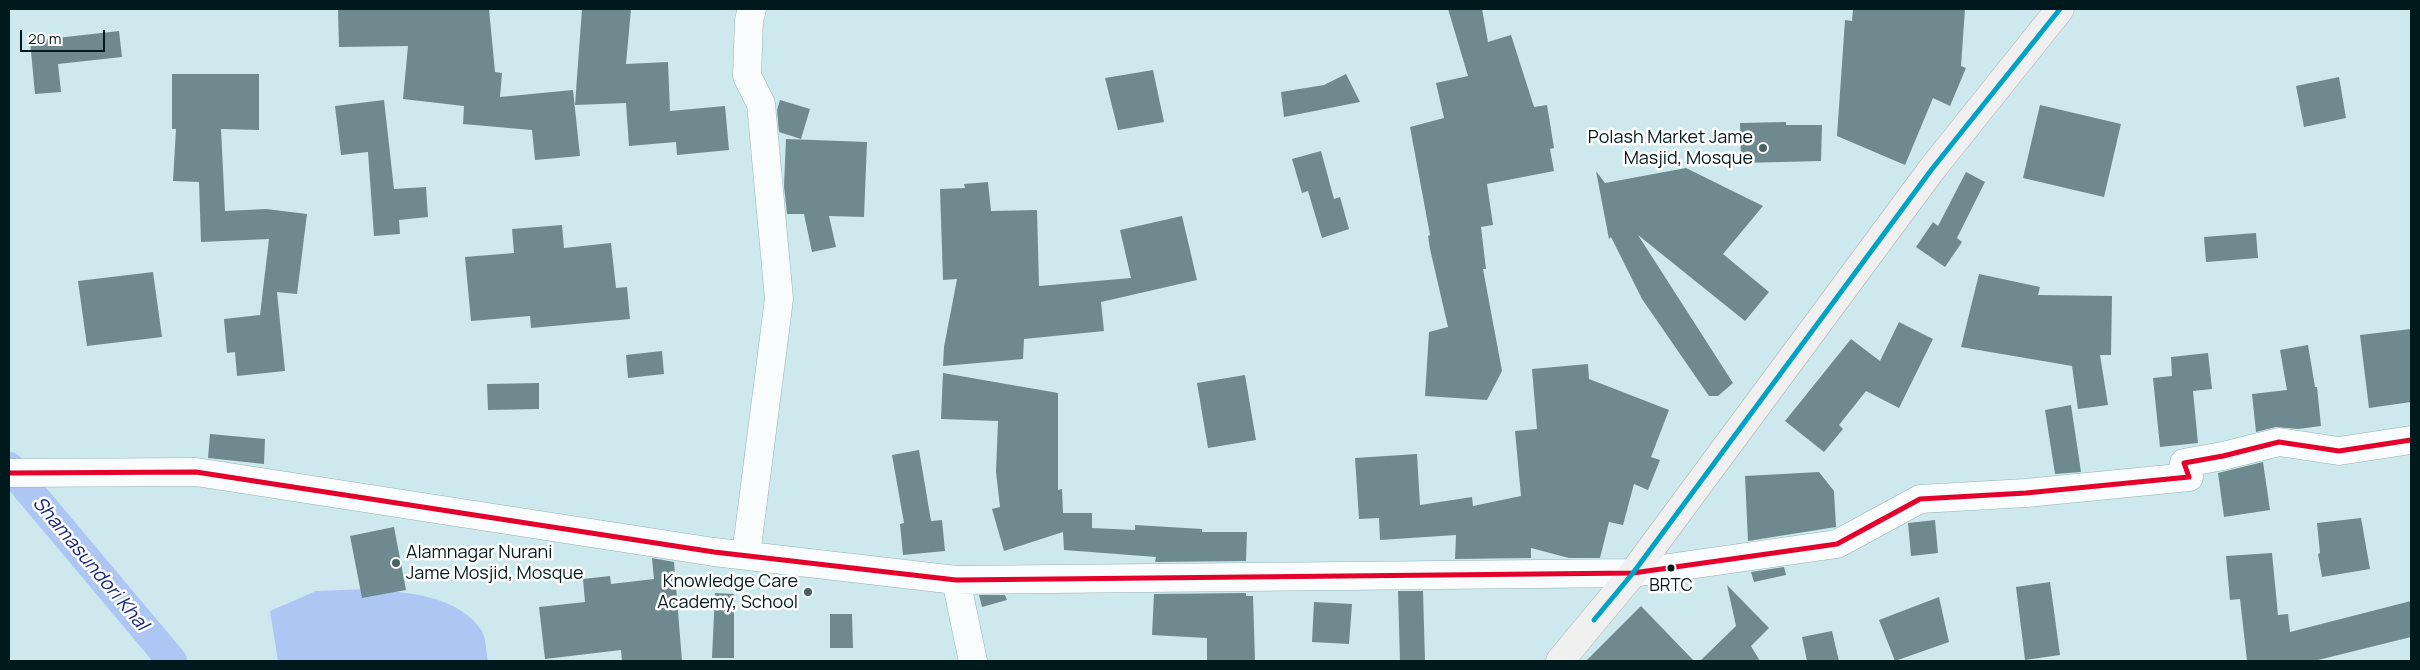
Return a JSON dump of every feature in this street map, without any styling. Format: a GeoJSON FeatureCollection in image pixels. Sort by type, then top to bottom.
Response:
{"type":"FeatureCollection","features":[{"type":"Feature","properties":{"kind":"main road"},"geometry":{"type":"LineString","coordinates":[[1560,661],[1633,573],[1932,169],[2060,9]]}},
{"type":"Feature","properties":{"kind":"street"},"geometry":{"type":"LineString","coordinates":[[746,555],[779,299],[761,104],[748,76],[749,20],[752,9]]}},
{"type":"Feature","properties":{"kind":"street"},"geometry":{"type":"LineString","coordinates":[[9,473],[196,472],[746,555],[956,580],[1633,573],[1837,544],[1920,499],[2026,493],[2189,477],[2184,463],[2223,456],[2279,442],[2339,451],[2411,440]]}},
{"type":"Feature","properties":{"kind":"street"},"geometry":{"type":"LineString","coordinates":[[956,580],[973,661]]}},
{"type":"Feature","properties":{"kind":"water"},"geometry":{"type":"Polygon","coordinates":[[[367,589],[414,594],[459,609],[472,619],[482,631],[488,661],[278,661],[270,611],[316,591],[367,589]]]}},
{"type":"Feature","properties":{"kind":"building"},"geometry":{"type":"Polygon","coordinates":[[[338,9],[489,9],[495,72],[502,73],[500,97],[573,90],[580,156],[535,160],[532,130],[463,124],[464,106],[403,99],[408,46],[339,47],[338,9]]]}},
{"type":"Feature","properties":{"kind":"building"},"geometry":{"type":"Polygon","coordinates":[[[582,9],[631,9],[626,64],[668,62],[670,111],[725,106],[729,150],[677,155],[676,142],[629,146],[626,103],[575,105],[582,9]]]}},
{"type":"Feature","properties":{"kind":"building"},"geometry":{"type":"Polygon","coordinates":[[[1448,9],[1482,9],[1488,42],[1511,35],[1534,107],[1547,105],[1554,148],[1550,149],[1554,171],[1487,184],[1493,225],[1481,227],[1486,269],[1483,269],[1502,371],[1487,400],[1425,396],[1429,332],[1448,327],[1430,249],[1428,236],[1430,235],[1410,127],[1444,118],[1436,83],[1468,76],[1448,9]]]}},
{"type":"Feature","properties":{"kind":"building"},"geometry":{"type":"Polygon","coordinates":[[[1853,9],[1965,9],[1961,66],[1966,68],[1950,106],[1933,98],[1905,165],[1837,136],[1845,20],[1852,21],[1853,9]]]}},
{"type":"Feature","properties":{"kind":"building"},"geometry":{"type":"Polygon","coordinates":[[[119,31],[122,57],[58,64],[61,92],[35,94],[30,41],[119,31]]]}},
{"type":"Feature","properties":{"kind":"building"},"geometry":{"type":"Polygon","coordinates":[[[1153,70],[1164,122],[1118,130],[1105,78],[1153,70]]]}},
{"type":"Feature","properties":{"kind":"building"},"geometry":{"type":"Polygon","coordinates":[[[172,74],[259,74],[259,130],[221,129],[225,211],[266,209],[307,214],[297,294],[277,292],[285,371],[237,376],[235,352],[227,353],[224,319],[260,315],[269,239],[201,242],[199,182],[173,181],[176,129],[172,129],[172,74]]]}},
{"type":"Feature","properties":{"kind":"building"},"geometry":{"type":"Polygon","coordinates":[[[1346,74],[1360,102],[1284,117],[1281,92],[1324,85],[1346,74]]]}},
{"type":"Feature","properties":{"kind":"building"},"geometry":{"type":"Polygon","coordinates":[[[2339,77],[2346,118],[2304,127],[2296,86],[2339,77]]]}},
{"type":"Feature","properties":{"kind":"building"},"geometry":{"type":"Polygon","coordinates":[[[384,100],[394,189],[426,187],[428,217],[399,220],[400,234],[374,236],[368,152],[341,155],[335,106],[384,100]]]}},
{"type":"Feature","properties":{"kind":"building"},"geometry":{"type":"Polygon","coordinates":[[[780,100],[810,109],[801,139],[779,132],[777,110],[780,100]]]}},
{"type":"Feature","properties":{"kind":"building"},"geometry":{"type":"Polygon","coordinates":[[[2040,105],[2121,124],[2104,197],[2023,178],[2040,105]]]}},
{"type":"Feature","properties":{"kind":"building"},"geometry":{"type":"Polygon","coordinates":[[[1786,122],[1786,125],[1822,125],[1821,161],[1741,163],[1740,123],[1786,122]]]}},
{"type":"Feature","properties":{"kind":"building"},"geometry":{"type":"Polygon","coordinates":[[[786,139],[867,142],[864,217],[829,216],[836,247],[812,252],[804,214],[787,214],[784,186],[786,139]]]}},
{"type":"Feature","properties":{"kind":"building"},"geometry":{"type":"Polygon","coordinates":[[[1321,151],[1334,199],[1340,197],[1349,229],[1322,238],[1308,191],[1302,193],[1292,159],[1321,151]]]}},
{"type":"Feature","properties":{"kind":"building"},"geometry":{"type":"Polygon","coordinates":[[[1686,168],[1763,206],[1723,254],[1769,292],[1745,321],[1638,235],[1733,383],[1718,396],[1709,396],[1642,299],[1611,237],[1609,239],[1596,171],[1605,183],[1686,168]]]}},
{"type":"Feature","properties":{"kind":"building"},"geometry":{"type":"Polygon","coordinates":[[[1966,172],[1985,182],[1957,238],[1962,242],[1945,267],[1916,247],[1933,222],[1938,226],[1966,172]]]}},
{"type":"Feature","properties":{"kind":"building"},"geometry":{"type":"Polygon","coordinates":[[[988,182],[991,211],[1037,210],[1039,286],[1131,278],[1120,230],[1182,216],[1197,280],[1101,302],[1104,331],[1024,339],[1023,359],[943,366],[944,347],[957,279],[943,280],[940,189],[965,188],[964,184],[988,182]]]}},
{"type":"Feature","properties":{"kind":"building"},"geometry":{"type":"Polygon","coordinates":[[[562,225],[564,248],[611,243],[616,288],[627,287],[630,319],[531,328],[530,316],[471,321],[465,257],[514,253],[512,229],[562,225]]]}},
{"type":"Feature","properties":{"kind":"building"},"geometry":{"type":"Polygon","coordinates":[[[2256,233],[2258,258],[2206,262],[2204,237],[2256,233]]]}},
{"type":"Feature","properties":{"kind":"building"},"geometry":{"type":"Polygon","coordinates":[[[153,272],[162,337],[87,346],[78,281],[153,272]]]}},
{"type":"Feature","properties":{"kind":"building"},"geometry":{"type":"Polygon","coordinates":[[[1979,274],[2040,287],[2038,295],[2112,296],[2111,355],[2100,355],[2108,405],[2078,409],[2072,366],[1961,347],[1979,274]]]}},
{"type":"Feature","properties":{"kind":"building"},"geometry":{"type":"Polygon","coordinates":[[[1899,322],[1933,339],[1899,408],[1866,391],[1839,425],[1843,429],[1824,452],[1785,421],[1851,339],[1880,361],[1899,322]]]}},
{"type":"Feature","properties":{"kind":"building"},"geometry":{"type":"Polygon","coordinates":[[[2411,329],[2411,402],[2369,408],[2360,335],[2411,329]]]}},
{"type":"Feature","properties":{"kind":"building"},"geometry":{"type":"Polygon","coordinates":[[[2308,345],[2315,387],[2317,387],[2321,426],[2298,429],[2276,427],[2256,432],[2252,394],[2287,390],[2280,350],[2308,345]]]}},
{"type":"Feature","properties":{"kind":"building"},"geometry":{"type":"Polygon","coordinates":[[[662,351],[664,374],[628,378],[626,355],[662,351]]]}},
{"type":"Feature","properties":{"kind":"building"},"geometry":{"type":"Polygon","coordinates":[[[2208,353],[2212,389],[2193,391],[2198,443],[2160,447],[2153,378],[2172,376],[2171,357],[2208,353]]]}},
{"type":"Feature","properties":{"kind":"building"},"geometry":{"type":"Polygon","coordinates":[[[1588,364],[1589,379],[1669,410],[1651,457],[1660,460],[1648,490],[1634,484],[1623,525],[1609,522],[1600,558],[1569,558],[1531,548],[1531,558],[1455,559],[1456,535],[1380,540],[1379,518],[1359,519],[1355,458],[1417,454],[1420,505],[1472,497],[1473,506],[1521,496],[1515,431],[1537,429],[1532,369],[1588,364]]]}},
{"type":"Feature","properties":{"kind":"building"},"geometry":{"type":"Polygon","coordinates":[[[943,373],[1058,393],[1058,490],[1062,489],[1063,513],[1092,513],[1092,528],[1135,530],[1135,525],[1202,529],[1202,532],[1247,532],[1246,561],[1155,562],[1156,557],[1064,550],[1063,532],[1004,551],[992,509],[1000,507],[996,472],[998,421],[941,419],[943,373]]]}},
{"type":"Feature","properties":{"kind":"building"},"geometry":{"type":"Polygon","coordinates":[[[1245,375],[1256,440],[1208,448],[1197,383],[1245,375]]]}},
{"type":"Feature","properties":{"kind":"building"},"geometry":{"type":"Polygon","coordinates":[[[539,383],[539,409],[488,410],[487,384],[539,383]]]}},
{"type":"Feature","properties":{"kind":"building"},"geometry":{"type":"Polygon","coordinates":[[[2071,405],[2081,472],[2055,474],[2045,410],[2071,405]]]}},
{"type":"Feature","properties":{"kind":"building"},"geometry":{"type":"Polygon","coordinates":[[[210,434],[265,439],[264,464],[208,458],[210,434]]]}},
{"type":"Feature","properties":{"kind":"building"},"geometry":{"type":"Polygon","coordinates":[[[919,450],[931,521],[942,520],[945,551],[903,555],[900,524],[904,523],[892,455],[919,450]]]}},
{"type":"Feature","properties":{"kind":"building"},"geometry":{"type":"Polygon","coordinates":[[[2263,462],[2270,510],[2224,517],[2218,473],[2263,462]]]}},
{"type":"Feature","properties":{"kind":"building"},"geometry":{"type":"Polygon","coordinates":[[[1819,472],[1834,491],[1836,527],[1748,541],[1745,476],[1819,472]]]}},
{"type":"Feature","properties":{"kind":"building"},"geometry":{"type":"Polygon","coordinates":[[[2361,518],[2370,569],[2322,577],[2318,554],[2320,553],[2317,523],[2361,518]]]}},
{"type":"Feature","properties":{"kind":"building"},"geometry":{"type":"Polygon","coordinates":[[[1935,520],[1938,553],[1911,556],[1908,523],[1935,520]]]}},
{"type":"Feature","properties":{"kind":"building"},"geometry":{"type":"Polygon","coordinates":[[[394,527],[406,590],[362,598],[350,536],[394,527]]]}},
{"type":"Feature","properties":{"kind":"building"},"geometry":{"type":"Polygon","coordinates":[[[2272,553],[2278,615],[2288,614],[2290,632],[2411,601],[2411,637],[2314,661],[2247,661],[2240,599],[2230,600],[2226,556],[2272,553]]]}},
{"type":"Feature","properties":{"kind":"building"},"geometry":{"type":"Polygon","coordinates":[[[652,558],[674,562],[682,661],[622,661],[621,650],[545,659],[539,607],[585,602],[583,579],[610,576],[611,584],[654,579],[652,558]]]}},
{"type":"Feature","properties":{"kind":"building"},"geometry":{"type":"Polygon","coordinates":[[[1784,567],[1786,575],[1754,582],[1751,572],[1784,567]]]}},
{"type":"Feature","properties":{"kind":"building"},"geometry":{"type":"Polygon","coordinates":[[[2050,582],[2060,655],[2025,660],[2016,587],[2050,582]]]}},
{"type":"Feature","properties":{"kind":"building"},"geometry":{"type":"Polygon","coordinates":[[[1727,585],[1769,628],[1751,646],[1760,661],[1700,661],[1736,626],[1727,585]]]}},
{"type":"Feature","properties":{"kind":"building"},"geometry":{"type":"Polygon","coordinates":[[[1398,591],[1423,591],[1425,661],[1400,661],[1398,591]]]}},
{"type":"Feature","properties":{"kind":"building"},"geometry":{"type":"Polygon","coordinates":[[[715,593],[734,594],[734,658],[712,658],[715,593]]]}},
{"type":"Feature","properties":{"kind":"building"},"geometry":{"type":"Polygon","coordinates":[[[1246,593],[1246,596],[1253,596],[1255,661],[1207,661],[1207,638],[1152,635],[1154,594],[1246,593]]]}},
{"type":"Feature","properties":{"kind":"building"},"geometry":{"type":"Polygon","coordinates":[[[979,595],[1005,595],[1007,600],[982,607],[979,595]]]}},
{"type":"Feature","properties":{"kind":"building"},"geometry":{"type":"Polygon","coordinates":[[[1939,597],[1949,642],[1895,661],[1879,620],[1939,597]]]}},
{"type":"Feature","properties":{"kind":"building"},"geometry":{"type":"Polygon","coordinates":[[[1314,602],[1352,604],[1349,644],[1312,642],[1314,602]]]}},
{"type":"Feature","properties":{"kind":"building"},"geometry":{"type":"Polygon","coordinates":[[[1641,606],[1694,661],[1586,661],[1641,606]]]}},
{"type":"Feature","properties":{"kind":"building"},"geometry":{"type":"Polygon","coordinates":[[[830,614],[852,614],[853,648],[830,648],[830,614]]]}},
{"type":"Feature","properties":{"kind":"building"},"geometry":{"type":"Polygon","coordinates":[[[1832,631],[1839,661],[1807,661],[1802,637],[1832,631]]]}},
{"type":"Feature","properties":{"kind":"waterway","name":"Shamasundori Khal"},"geometry":{"type":"LineString","coordinates":[[9,467],[172,661]]}},
{"type":"Feature","properties":{"kind":"transit line"},"geometry":{"type":"LineString","coordinates":[[1594,620],[1633,573],[1932,169],[2060,9]]}},
{"type":"Feature","properties":{"kind":"transit line"},"geometry":{"type":"LineString","coordinates":[[9,473],[196,472],[714,552],[956,580],[1633,573],[1837,544],[1920,499],[2026,493],[2189,477],[2184,463],[2223,456],[2279,442],[2339,451],[2411,440]]}},
{"type":"Feature","properties":{"kind":"place","name":"Polash Market Jame Masjid, Mosque"},"geometry":{"type":"Point","coordinates":[1763,148]}},
{"type":"Feature","properties":{"kind":"place","name":"Alamnagar Nurani Jame Mosjid, Mosque"},"geometry":{"type":"Point","coordinates":[396,563]}},
{"type":"Feature","properties":{"kind":"place","name":"BRTC"},"geometry":{"type":"Point","coordinates":[1671,568]}},
{"type":"Feature","properties":{"kind":"place","name":"Knowledge Care Academy, School"},"geometry":{"type":"Point","coordinates":[808,592]}}]}
